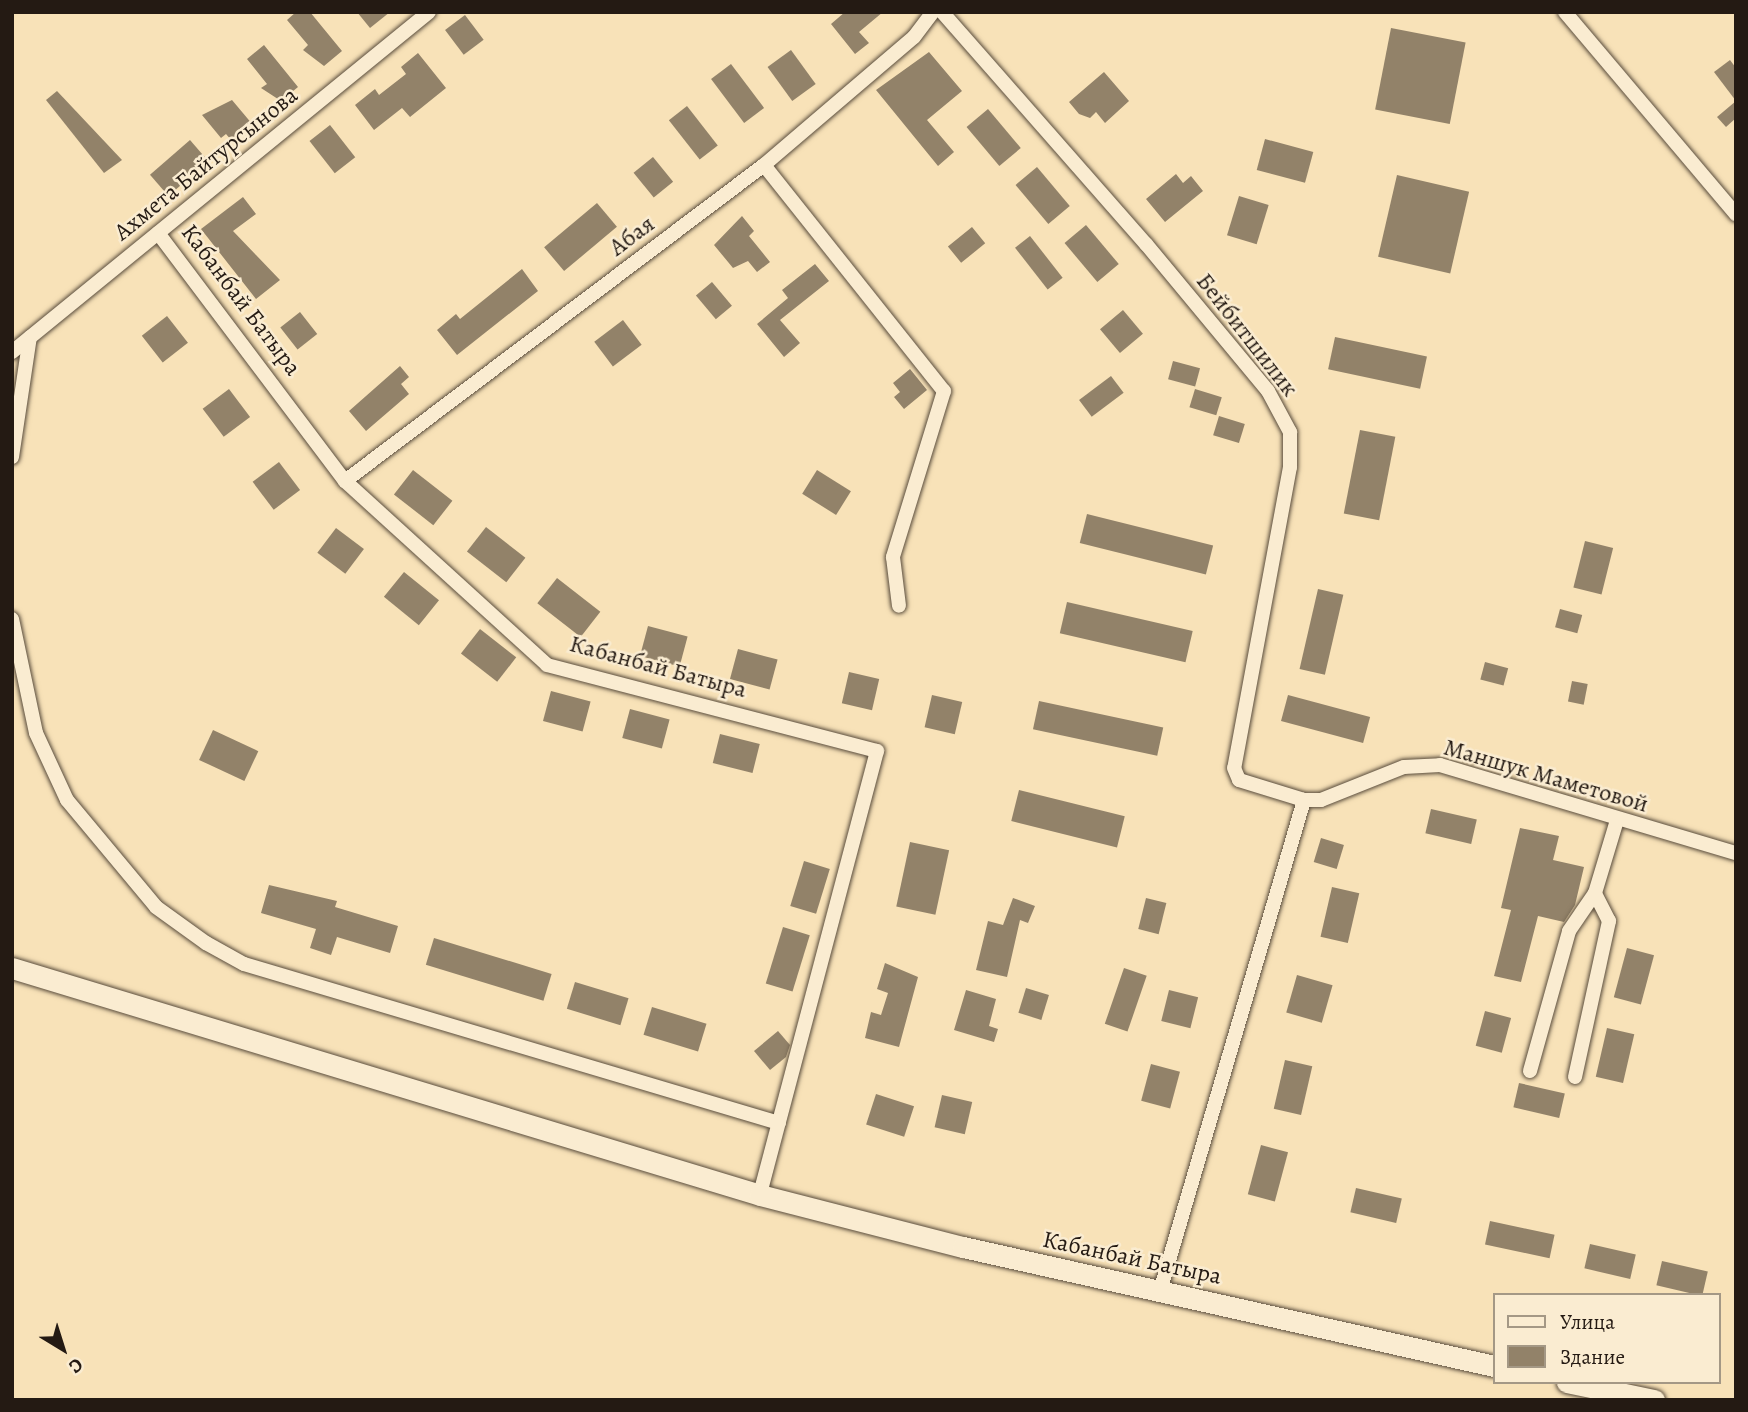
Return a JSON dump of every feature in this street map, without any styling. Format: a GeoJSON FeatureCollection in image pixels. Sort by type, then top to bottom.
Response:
{"type":"FeatureCollection","features":[{"type":"Feature","properties":{"kind":"main road","name":"Кабанбай Батыра"},"geometry":{"type":"LineString","coordinates":[[12,968],[760,1195],[1160,1291],[1492,1366]]}},
{"type":"Feature","properties":{"kind":"main road"},"geometry":{"type":"LineString","coordinates":[[1577,1384],[1654,1400]]}},
{"type":"Feature","properties":{"kind":"street","name":"Ахмета Байтурсынова"},"geometry":{"type":"LineString","coordinates":[[12,352],[429,12]]}},
{"type":"Feature","properties":{"kind":"street","name":"Абая"},"geometry":{"type":"LineString","coordinates":[[345,481],[764,165],[914,37],[933,12]]}},
{"type":"Feature","properties":{"kind":"street","name":"Бейбитшилик"},"geometry":{"type":"LineString","coordinates":[[942,12],[1268,391],[1290,432],[1290,467],[1234,768],[1249,786],[1304,800]]}},
{"type":"Feature","properties":{"kind":"street"},"geometry":{"type":"LineString","coordinates":[[1565,12],[1736,214]]}},
{"type":"Feature","properties":{"kind":"street"},"geometry":{"type":"LineString","coordinates":[[764,165],[944,391],[893,557],[899,606]]}},
{"type":"Feature","properties":{"kind":"street","name":"Кабанбай Батыра"},"geometry":{"type":"LineString","coordinates":[[158,233],[345,481],[547,665],[877,751],[760,1195]]}},
{"type":"Feature","properties":{"kind":"street"},"geometry":{"type":"LineString","coordinates":[[12,457],[30,337]]}},
{"type":"Feature","properties":{"kind":"street"},"geometry":{"type":"LineString","coordinates":[[12,619],[36,733],[67,800],[156,906],[206,943],[244,964],[779,1123]]}},
{"type":"Feature","properties":{"kind":"street","name":"Маншук Маметовой"},"geometry":{"type":"LineString","coordinates":[[1304,800],[1321,800],[1404,767],[1440,765],[1617,820],[1736,853]]}},
{"type":"Feature","properties":{"kind":"street"},"geometry":{"type":"LineString","coordinates":[[1160,1291],[1304,800]]}},
{"type":"Feature","properties":{"kind":"street"},"geometry":{"type":"LineString","coordinates":[[1530,1071],[1569,931],[1595,893],[1617,820]]}},
{"type":"Feature","properties":{"kind":"street"},"geometry":{"type":"LineString","coordinates":[[1575,1077],[1609,921],[1595,893]]}},
{"type":"Feature","properties":{"kind":"building"},"geometry":{"type":"Polygon","coordinates":[[[296,12],[310,12],[342,51],[324,66],[303,50],[308,45],[287,20],[296,12]]]}},
{"type":"Feature","properties":{"kind":"building"},"geometry":{"type":"Polygon","coordinates":[[[357,12],[390,12],[370,28],[357,12]]]}},
{"type":"Feature","properties":{"kind":"building"},"geometry":{"type":"Polygon","coordinates":[[[845,12],[883,12],[859,32],[869,43],[855,54],[831,24],[845,12]]]}},
{"type":"Feature","properties":{"kind":"building"},"geometry":{"type":"Polygon","coordinates":[[[465,15],[484,40],[464,55],[445,30],[465,15]]]}},
{"type":"Feature","properties":{"kind":"building"},"geometry":{"type":"Polygon","coordinates":[[[1391,28],[1466,43],[1450,124],[1375,109],[1391,28]]]}},
{"type":"Feature","properties":{"kind":"building"},"geometry":{"type":"Polygon","coordinates":[[[264,45],[298,87],[281,101],[261,88],[267,84],[247,59],[264,45]]]}},
{"type":"Feature","properties":{"kind":"building"},"geometry":{"type":"Polygon","coordinates":[[[791,50],[816,84],[792,101],[768,67],[791,50]]]}},
{"type":"Feature","properties":{"kind":"building"},"geometry":{"type":"Polygon","coordinates":[[[929,52],[962,91],[927,120],[954,152],[938,166],[876,90],[929,52]]]}},
{"type":"Feature","properties":{"kind":"building"},"geometry":{"type":"Polygon","coordinates":[[[418,53],[446,88],[410,117],[402,108],[374,130],[355,105],[375,89],[379,95],[406,74],[401,67],[418,53]]]}},
{"type":"Feature","properties":{"kind":"building"},"geometry":{"type":"Polygon","coordinates":[[[1730,60],[1736,68],[1736,101],[1714,72],[1730,60]]]}},
{"type":"Feature","properties":{"kind":"building"},"geometry":{"type":"Polygon","coordinates":[[[731,64],[764,108],[744,123],[711,79],[731,64]]]}},
{"type":"Feature","properties":{"kind":"building"},"geometry":{"type":"Polygon","coordinates":[[[1104,72],[1129,101],[1105,123],[1096,112],[1090,118],[1079,114],[1069,102],[1104,72]]]}},
{"type":"Feature","properties":{"kind":"building"},"geometry":{"type":"Polygon","coordinates":[[[57,91],[122,160],[104,173],[46,100],[57,91]]]}},
{"type":"Feature","properties":{"kind":"building"},"geometry":{"type":"Polygon","coordinates":[[[232,100],[253,125],[232,141],[226,134],[221,138],[202,115],[232,100]]]}},
{"type":"Feature","properties":{"kind":"building"},"geometry":{"type":"Polygon","coordinates":[[[1736,101],[1736,118],[1726,127],[1717,117],[1736,101]]]}},
{"type":"Feature","properties":{"kind":"building"},"geometry":{"type":"Polygon","coordinates":[[[687,106],[718,145],[700,160],[669,120],[687,106]]]}},
{"type":"Feature","properties":{"kind":"building"},"geometry":{"type":"Polygon","coordinates":[[[988,109],[1021,148],[999,166],[967,127],[988,109]]]}},
{"type":"Feature","properties":{"kind":"building"},"geometry":{"type":"Polygon","coordinates":[[[330,125],[355,157],[335,173],[310,141],[330,125]]]}},
{"type":"Feature","properties":{"kind":"building"},"geometry":{"type":"Polygon","coordinates":[[[1265,139],[1313,152],[1305,183],[1257,170],[1265,139]]]}},
{"type":"Feature","properties":{"kind":"building"},"geometry":{"type":"Polygon","coordinates":[[[190,140],[208,161],[168,196],[150,175],[190,140]]]}},
{"type":"Feature","properties":{"kind":"building"},"geometry":{"type":"Polygon","coordinates":[[[653,157],[673,182],[654,198],[634,173],[653,157]]]}},
{"type":"Feature","properties":{"kind":"building"},"geometry":{"type":"Polygon","coordinates":[[[1037,167],[1070,206],[1048,224],[1016,185],[1037,167]]]}},
{"type":"Feature","properties":{"kind":"building"},"geometry":{"type":"Polygon","coordinates":[[[1176,174],[1183,183],[1191,176],[1203,191],[1165,222],[1146,199],[1176,174]]]}},
{"type":"Feature","properties":{"kind":"building"},"geometry":{"type":"Polygon","coordinates":[[[1397,175],[1469,192],[1450,273],[1378,257],[1397,175]]]}},
{"type":"Feature","properties":{"kind":"building"},"geometry":{"type":"Polygon","coordinates":[[[1239,196],[1269,205],[1257,244],[1227,235],[1239,196]]]}},
{"type":"Feature","properties":{"kind":"building"},"geometry":{"type":"Polygon","coordinates":[[[243,197],[256,214],[233,231],[280,280],[256,299],[201,229],[243,197]]]}},
{"type":"Feature","properties":{"kind":"building"},"geometry":{"type":"Polygon","coordinates":[[[597,203],[617,227],[564,271],[544,247],[597,203]]]}},
{"type":"Feature","properties":{"kind":"building"},"geometry":{"type":"Polygon","coordinates":[[[742,216],[754,231],[749,236],[770,262],[757,272],[748,261],[733,268],[714,245],[742,216]]]}},
{"type":"Feature","properties":{"kind":"building"},"geometry":{"type":"Polygon","coordinates":[[[1086,225],[1119,264],[1097,282],[1065,243],[1086,225]]]}},
{"type":"Feature","properties":{"kind":"building"},"geometry":{"type":"Polygon","coordinates":[[[972,227],[985,243],[961,263],[948,247],[972,227]]]}},
{"type":"Feature","properties":{"kind":"building"},"geometry":{"type":"Polygon","coordinates":[[[1030,236],[1063,278],[1048,289],[1015,248],[1030,236]]]}},
{"type":"Feature","properties":{"kind":"building"},"geometry":{"type":"Polygon","coordinates":[[[815,264],[829,281],[780,320],[800,343],[784,357],[757,324],[788,298],[782,290],[815,264]]]}},
{"type":"Feature","properties":{"kind":"building"},"geometry":{"type":"Polygon","coordinates":[[[522,269],[538,291],[457,355],[437,330],[456,314],[460,319],[522,269]]]}},
{"type":"Feature","properties":{"kind":"building"},"geometry":{"type":"Polygon","coordinates":[[[712,282],[732,306],[716,319],[696,295],[712,282]]]}},
{"type":"Feature","properties":{"kind":"building"},"geometry":{"type":"Polygon","coordinates":[[[1123,310],[1143,334],[1120,353],[1100,329],[1123,310]]]}},
{"type":"Feature","properties":{"kind":"building"},"geometry":{"type":"Polygon","coordinates":[[[300,312],[317,334],[298,349],[280,327],[300,312]]]}},
{"type":"Feature","properties":{"kind":"building"},"geometry":{"type":"Polygon","coordinates":[[[167,316],[188,343],[163,362],[142,336],[167,316]]]}},
{"type":"Feature","properties":{"kind":"building"},"geometry":{"type":"Polygon","coordinates":[[[623,320],[642,345],[613,366],[594,342],[623,320]]]}},
{"type":"Feature","properties":{"kind":"building"},"geometry":{"type":"Polygon","coordinates":[[[1335,337],[1427,357],[1420,389],[1328,369],[1335,337]]]}},
{"type":"Feature","properties":{"kind":"building"},"geometry":{"type":"Polygon","coordinates":[[[1173,361],[1200,368],[1195,387],[1168,379],[1173,361]]]}},
{"type":"Feature","properties":{"kind":"building"},"geometry":{"type":"Polygon","coordinates":[[[400,366],[409,377],[401,384],[409,394],[366,431],[349,411],[400,366]]]}},
{"type":"Feature","properties":{"kind":"building"},"geometry":{"type":"Polygon","coordinates":[[[910,369],[927,390],[904,409],[894,397],[900,392],[893,383],[910,369]]]}},
{"type":"Feature","properties":{"kind":"building"},"geometry":{"type":"Polygon","coordinates":[[[1111,376],[1124,393],[1092,417],[1079,400],[1111,376]]]}},
{"type":"Feature","properties":{"kind":"building"},"geometry":{"type":"Polygon","coordinates":[[[229,389],[250,417],[224,437],[203,409],[229,389]]]}},
{"type":"Feature","properties":{"kind":"building"},"geometry":{"type":"Polygon","coordinates":[[[1195,389],[1222,397],[1216,415],[1189,407],[1195,389]]]}},
{"type":"Feature","properties":{"kind":"building"},"geometry":{"type":"Polygon","coordinates":[[[1219,416],[1245,424],[1239,443],[1213,435],[1219,416]]]}},
{"type":"Feature","properties":{"kind":"building"},"geometry":{"type":"Polygon","coordinates":[[[1360,430],[1395,437],[1379,520],[1344,513],[1360,430]]]}},
{"type":"Feature","properties":{"kind":"building"},"geometry":{"type":"Polygon","coordinates":[[[279,462],[300,490],[274,510],[253,482],[279,462]]]}},
{"type":"Feature","properties":{"kind":"building"},"geometry":{"type":"Polygon","coordinates":[[[413,470],[452,501],[433,525],[394,494],[413,470]]]}},
{"type":"Feature","properties":{"kind":"building"},"geometry":{"type":"Polygon","coordinates":[[[817,470],[851,491],[836,515],[802,494],[817,470]]]}},
{"type":"Feature","properties":{"kind":"building"},"geometry":{"type":"Polygon","coordinates":[[[1087,514],[1213,545],[1206,575],[1080,543],[1087,514]]]}},
{"type":"Feature","properties":{"kind":"building"},"geometry":{"type":"Polygon","coordinates":[[[486,527],[525,558],[506,582],[467,551],[486,527]]]}},
{"type":"Feature","properties":{"kind":"building"},"geometry":{"type":"Polygon","coordinates":[[[336,528],[364,549],[345,574],[317,553],[336,528]]]}},
{"type":"Feature","properties":{"kind":"building"},"geometry":{"type":"Polygon","coordinates":[[[1585,541],[1613,548],[1602,595],[1573,588],[1585,541]]]}},
{"type":"Feature","properties":{"kind":"building"},"geometry":{"type":"Polygon","coordinates":[[[404,572],[439,600],[419,625],[384,597],[404,572]]]}},
{"type":"Feature","properties":{"kind":"building"},"geometry":{"type":"Polygon","coordinates":[[[557,578],[600,612],[581,637],[537,603],[557,578]]]}},
{"type":"Feature","properties":{"kind":"building"},"geometry":{"type":"Polygon","coordinates":[[[1318,589],[1343,595],[1325,675],[1300,669],[1318,589]]]}},
{"type":"Feature","properties":{"kind":"building"},"geometry":{"type":"Polygon","coordinates":[[[1067,602],[1193,631],[1185,662],[1060,633],[1067,602]]]}},
{"type":"Feature","properties":{"kind":"building"},"geometry":{"type":"Polygon","coordinates":[[[1560,609],[1582,615],[1577,633],[1555,627],[1560,609]]]}},
{"type":"Feature","properties":{"kind":"building"},"geometry":{"type":"Polygon","coordinates":[[[648,626],[688,637],[680,667],[640,656],[648,626]]]}},
{"type":"Feature","properties":{"kind":"building"},"geometry":{"type":"Polygon","coordinates":[[[480,629],[516,657],[497,682],[461,653],[480,629]]]}},
{"type":"Feature","properties":{"kind":"building"},"geometry":{"type":"Polygon","coordinates":[[[738,649],[778,660],[770,690],[730,679],[738,649]]]}},
{"type":"Feature","properties":{"kind":"building"},"geometry":{"type":"Polygon","coordinates":[[[1485,662],[1508,668],[1504,686],[1480,679],[1485,662]]]}},
{"type":"Feature","properties":{"kind":"building"},"geometry":{"type":"Polygon","coordinates":[[[849,672],[879,679],[872,710],[842,703],[849,672]]]}},
{"type":"Feature","properties":{"kind":"building"},"geometry":{"type":"Polygon","coordinates":[[[1572,681],[1588,684],[1584,705],[1568,702],[1572,681]]]}},
{"type":"Feature","properties":{"kind":"building"},"geometry":{"type":"Polygon","coordinates":[[[551,691],[591,702],[583,732],[543,721],[551,691]]]}},
{"type":"Feature","properties":{"kind":"building"},"geometry":{"type":"Polygon","coordinates":[[[932,695],[962,702],[955,734],[925,727],[932,695]]]}},
{"type":"Feature","properties":{"kind":"building"},"geometry":{"type":"Polygon","coordinates":[[[1288,695],[1370,717],[1363,743],[1281,721],[1288,695]]]}},
{"type":"Feature","properties":{"kind":"building"},"geometry":{"type":"Polygon","coordinates":[[[1039,701],[1163,727],[1157,756],[1033,729],[1039,701]]]}},
{"type":"Feature","properties":{"kind":"building"},"geometry":{"type":"Polygon","coordinates":[[[630,709],[670,720],[662,749],[622,738],[630,709]]]}},
{"type":"Feature","properties":{"kind":"building"},"geometry":{"type":"Polygon","coordinates":[[[213,730],[258,751],[244,781],[199,760],[213,730]]]}},
{"type":"Feature","properties":{"kind":"building"},"geometry":{"type":"Polygon","coordinates":[[[720,734],[760,744],[753,773],[713,763],[720,734]]]}},
{"type":"Feature","properties":{"kind":"building"},"geometry":{"type":"Polygon","coordinates":[[[1019,790],[1125,816],[1117,847],[1011,821],[1019,790]]]}},
{"type":"Feature","properties":{"kind":"building"},"geometry":{"type":"Polygon","coordinates":[[[1431,809],[1477,820],[1471,844],[1425,833],[1431,809]]]}},
{"type":"Feature","properties":{"kind":"building"},"geometry":{"type":"Polygon","coordinates":[[[1520,828],[1559,836],[1553,860],[1584,867],[1575,905],[1564,922],[1538,916],[1521,982],[1494,976],[1511,910],[1501,908],[1520,828]]]}},
{"type":"Feature","properties":{"kind":"building"},"geometry":{"type":"Polygon","coordinates":[[[1321,838],[1344,845],[1337,869],[1314,862],[1321,838]]]}},
{"type":"Feature","properties":{"kind":"building"},"geometry":{"type":"Polygon","coordinates":[[[910,842],[949,850],[935,915],[896,907],[910,842]]]}},
{"type":"Feature","properties":{"kind":"building"},"geometry":{"type":"Polygon","coordinates":[[[804,861],[830,869],[816,914],[790,906],[804,861]]]}},
{"type":"Feature","properties":{"kind":"building"},"geometry":{"type":"Polygon","coordinates":[[[269,885],[337,901],[335,907],[398,926],[390,953],[337,937],[331,955],[310,948],[316,929],[261,913],[269,885]]]}},
{"type":"Feature","properties":{"kind":"building"},"geometry":{"type":"Polygon","coordinates":[[[1332,887],[1359,893],[1348,943],[1321,937],[1332,887]]]}},
{"type":"Feature","properties":{"kind":"building"},"geometry":{"type":"Polygon","coordinates":[[[1013,898],[1035,906],[1028,923],[1020,920],[1007,977],[976,970],[988,921],[1003,925],[1013,898]]]}},
{"type":"Feature","properties":{"kind":"building"},"geometry":{"type":"Polygon","coordinates":[[[1146,898],[1166,903],[1159,934],[1138,929],[1146,898]]]}},
{"type":"Feature","properties":{"kind":"building"},"geometry":{"type":"Polygon","coordinates":[[[783,927],[810,935],[793,992],[766,983],[783,927]]]}},
{"type":"Feature","properties":{"kind":"building"},"geometry":{"type":"Polygon","coordinates":[[[434,938],[552,974],[543,1001],[426,965],[434,938]]]}},
{"type":"Feature","properties":{"kind":"building"},"geometry":{"type":"Polygon","coordinates":[[[1627,948],[1654,955],[1641,1005],[1614,997],[1627,948]]]}},
{"type":"Feature","properties":{"kind":"building"},"geometry":{"type":"Polygon","coordinates":[[[885,963],[918,977],[899,1047],[865,1038],[871,1012],[881,1015],[888,993],[877,989],[885,963]]]}},
{"type":"Feature","properties":{"kind":"building"},"geometry":{"type":"Polygon","coordinates":[[[1124,968],[1147,976],[1127,1032],[1105,1024],[1124,968]]]}},
{"type":"Feature","properties":{"kind":"building"},"geometry":{"type":"Polygon","coordinates":[[[1297,975],[1333,985],[1322,1023],[1286,1012],[1297,975]]]}},
{"type":"Feature","properties":{"kind":"building"},"geometry":{"type":"Polygon","coordinates":[[[575,982],[629,998],[620,1025],[567,1009],[575,982]]]}},
{"type":"Feature","properties":{"kind":"building"},"geometry":{"type":"Polygon","coordinates":[[[1026,988],[1049,995],[1041,1020],[1018,1013],[1026,988]]]}},
{"type":"Feature","properties":{"kind":"building"},"geometry":{"type":"Polygon","coordinates":[[[966,990],[996,999],[989,1026],[998,1029],[994,1042],[954,1030],[966,990]]]}},
{"type":"Feature","properties":{"kind":"building"},"geometry":{"type":"Polygon","coordinates":[[[1169,990],[1198,997],[1190,1028],[1161,1021],[1169,990]]]}},
{"type":"Feature","properties":{"kind":"building"},"geometry":{"type":"Polygon","coordinates":[[[652,1007],[707,1024],[698,1051],[644,1035],[652,1007]]]}},
{"type":"Feature","properties":{"kind":"building"},"geometry":{"type":"Polygon","coordinates":[[[1485,1011],[1511,1018],[1502,1053],[1476,1046],[1485,1011]]]}},
{"type":"Feature","properties":{"kind":"building"},"geometry":{"type":"Polygon","coordinates":[[[1607,1028],[1634,1034],[1623,1083],[1596,1077],[1607,1028]]]}},
{"type":"Feature","properties":{"kind":"building"},"geometry":{"type":"Polygon","coordinates":[[[778,1031],[790,1045],[786,1057],[770,1070],[754,1051],[778,1031]]]}},
{"type":"Feature","properties":{"kind":"building"},"geometry":{"type":"Polygon","coordinates":[[[1285,1060],[1312,1066],[1301,1115],[1274,1109],[1285,1060]]]}},
{"type":"Feature","properties":{"kind":"building"},"geometry":{"type":"Polygon","coordinates":[[[1151,1064],[1180,1072],[1170,1108],[1141,1101],[1151,1064]]]}},
{"type":"Feature","properties":{"kind":"building"},"geometry":{"type":"Polygon","coordinates":[[[1519,1083],[1565,1094],[1559,1118],[1513,1107],[1519,1083]]]}},
{"type":"Feature","properties":{"kind":"building"},"geometry":{"type":"Polygon","coordinates":[[[876,1094],[914,1106],[904,1137],[866,1124],[876,1094]]]}},
{"type":"Feature","properties":{"kind":"building"},"geometry":{"type":"Polygon","coordinates":[[[942,1095],[972,1102],[965,1134],[935,1127],[942,1095]]]}},
{"type":"Feature","properties":{"kind":"building"},"geometry":{"type":"Polygon","coordinates":[[[1261,1145],[1288,1152],[1275,1202],[1248,1194],[1261,1145]]]}},
{"type":"Feature","properties":{"kind":"building"},"geometry":{"type":"Polygon","coordinates":[[[1356,1188],[1402,1199],[1396,1223],[1350,1212],[1356,1188]]]}},
{"type":"Feature","properties":{"kind":"building"},"geometry":{"type":"Polygon","coordinates":[[[1490,1221],[1555,1235],[1550,1258],[1485,1244],[1490,1221]]]}},
{"type":"Feature","properties":{"kind":"building"},"geometry":{"type":"Polygon","coordinates":[[[1590,1244],[1636,1255],[1630,1279],[1584,1268],[1590,1244]]]}},
{"type":"Feature","properties":{"kind":"building"},"geometry":{"type":"Polygon","coordinates":[[[1662,1261],[1708,1272],[1703,1293],[1689,1293],[1656,1285],[1662,1261]]]}}]}
